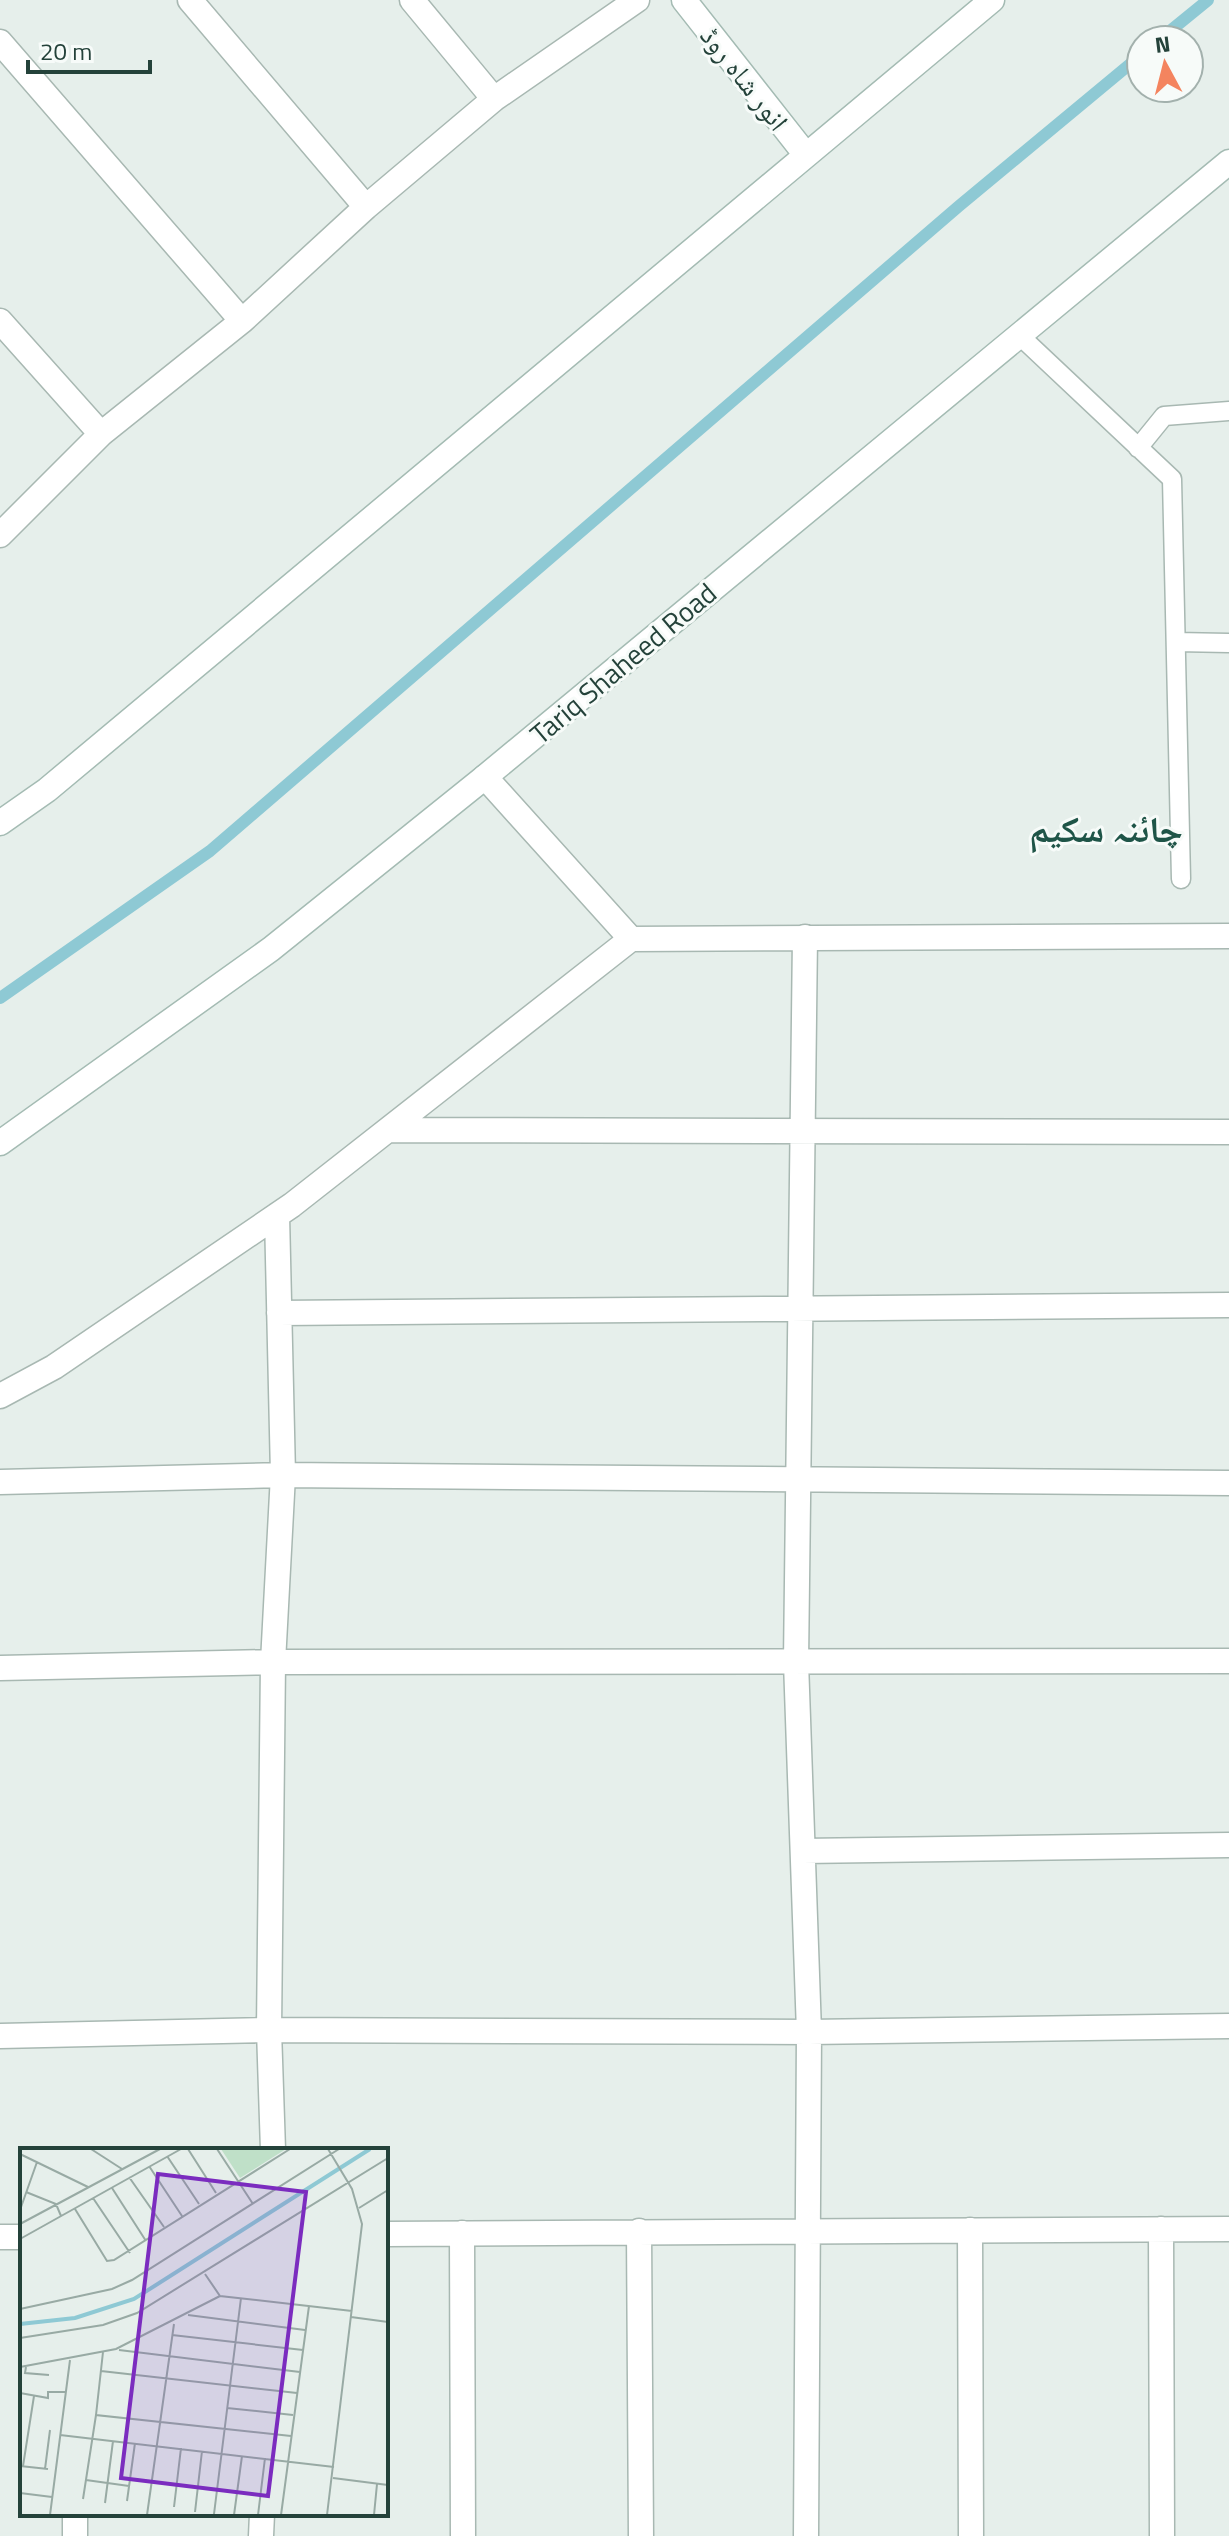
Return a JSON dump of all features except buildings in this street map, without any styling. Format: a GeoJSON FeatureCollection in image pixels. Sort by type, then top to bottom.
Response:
{"type":"FeatureCollection","features":[{"type":"Feature","properties":{"kind":"street"},"geometry":{"type":"LineString","coordinates":[[190,0],[366,207]]}},
{"type":"Feature","properties":{"kind":"street"},"geometry":{"type":"LineString","coordinates":[[412,0],[494,99]]}},
{"type":"Feature","properties":{"kind":"street"},"geometry":{"type":"LineString","coordinates":[[0,535],[101,434],[242,321],[366,207],[494,99],[637,0]]}},
{"type":"Feature","properties":{"kind":"street","name":"انور شاہ روڈ"},"geometry":{"type":"LineString","coordinates":[[684,0],[806,155]]}},
{"type":"Feature","properties":{"kind":"street"},"geometry":{"type":"LineString","coordinates":[[0,823],[47,790],[992,0]]}},
{"type":"Feature","properties":{"kind":"street"},"geometry":{"type":"LineString","coordinates":[[0,42],[242,321]]}},
{"type":"Feature","properties":{"kind":"street","name":"Tariq Shaheed Road"},"geometry":{"type":"LineString","coordinates":[[0,1143],[271,949],[485,777],[1229,162]]}},
{"type":"Feature","properties":{"kind":"street"},"geometry":{"type":"LineString","coordinates":[[0,321],[101,434]]}},
{"type":"Feature","properties":{"kind":"street"},"geometry":{"type":"LineString","coordinates":[[485,777],[631,939]]}},
{"type":"Feature","properties":{"kind":"street"},"geometry":{"type":"LineString","coordinates":[[0,1396],[54,1367],[277,1215],[631,939],[1229,936]]}},
{"type":"Feature","properties":{"kind":"street"},"geometry":{"type":"LineString","coordinates":[[805,937],[796,1662],[809,2032],[806,2536]]}},
{"type":"Feature","properties":{"kind":"street"},"geometry":{"type":"LineString","coordinates":[[388,1130],[1229,1132]]}},
{"type":"Feature","properties":{"kind":"street"},"geometry":{"type":"LineString","coordinates":[[273,2148],[269,2030],[273,1662],[283,1475],[277,1215]]}},
{"type":"Feature","properties":{"kind":"street"},"geometry":{"type":"LineString","coordinates":[[279,1313],[1229,1305]]}},
{"type":"Feature","properties":{"kind":"street"},"geometry":{"type":"LineString","coordinates":[[0,1482],[283,1475],[1229,1483]]}},
{"type":"Feature","properties":{"kind":"street"},"geometry":{"type":"LineString","coordinates":[[0,1668],[273,1662],[1229,1661]]}},
{"type":"Feature","properties":{"kind":"street"},"geometry":{"type":"LineString","coordinates":[[803,1851],[1229,1845]]}},
{"type":"Feature","properties":{"kind":"street"},"geometry":{"type":"LineString","coordinates":[[0,2036],[269,2030],[809,2032],[1229,2026]]}},
{"type":"Feature","properties":{"kind":"street"},"geometry":{"type":"LineString","coordinates":[[1161,2229],[1162,2536]]}},
{"type":"Feature","properties":{"kind":"street"},"geometry":{"type":"LineString","coordinates":[[388,2234],[1229,2229]]}},
{"type":"Feature","properties":{"kind":"street"},"geometry":{"type":"LineString","coordinates":[[970,2230],[971,2536]]}},
{"type":"Feature","properties":{"kind":"street"},"geometry":{"type":"LineString","coordinates":[[639,2231],[641,2536]]}},
{"type":"Feature","properties":{"kind":"street"},"geometry":{"type":"LineString","coordinates":[[462,2233],[463,2536]]}},
{"type":"Feature","properties":{"kind":"street"},"geometry":{"type":"LineString","coordinates":[[261,2536],[262,2516]]}},
{"type":"Feature","properties":{"kind":"lane"},"geometry":{"type":"LineString","coordinates":[[1019,335],[1172,479],[1181,879]]}},
{"type":"Feature","properties":{"kind":"lane"},"geometry":{"type":"LineString","coordinates":[[1138,448],[1164,416],[1229,411]]}},
{"type":"Feature","properties":{"kind":"lane"},"geometry":{"type":"LineString","coordinates":[[1176,642],[1229,643]]}},
{"type":"Feature","properties":{"kind":"waterway"},"geometry":{"type":"LineString","coordinates":[[1179,24],[1208,0]]}},
{"type":"Feature","properties":{"kind":"waterway"},"geometry":{"type":"LineString","coordinates":[[0,998],[210,851],[959,206],[1125,68]]}},
{"type":"Feature","properties":{"kind":"district","name":"چائنہ سکیم"},"geometry":{"type":"Point","coordinates":[1106,828]}}]}
